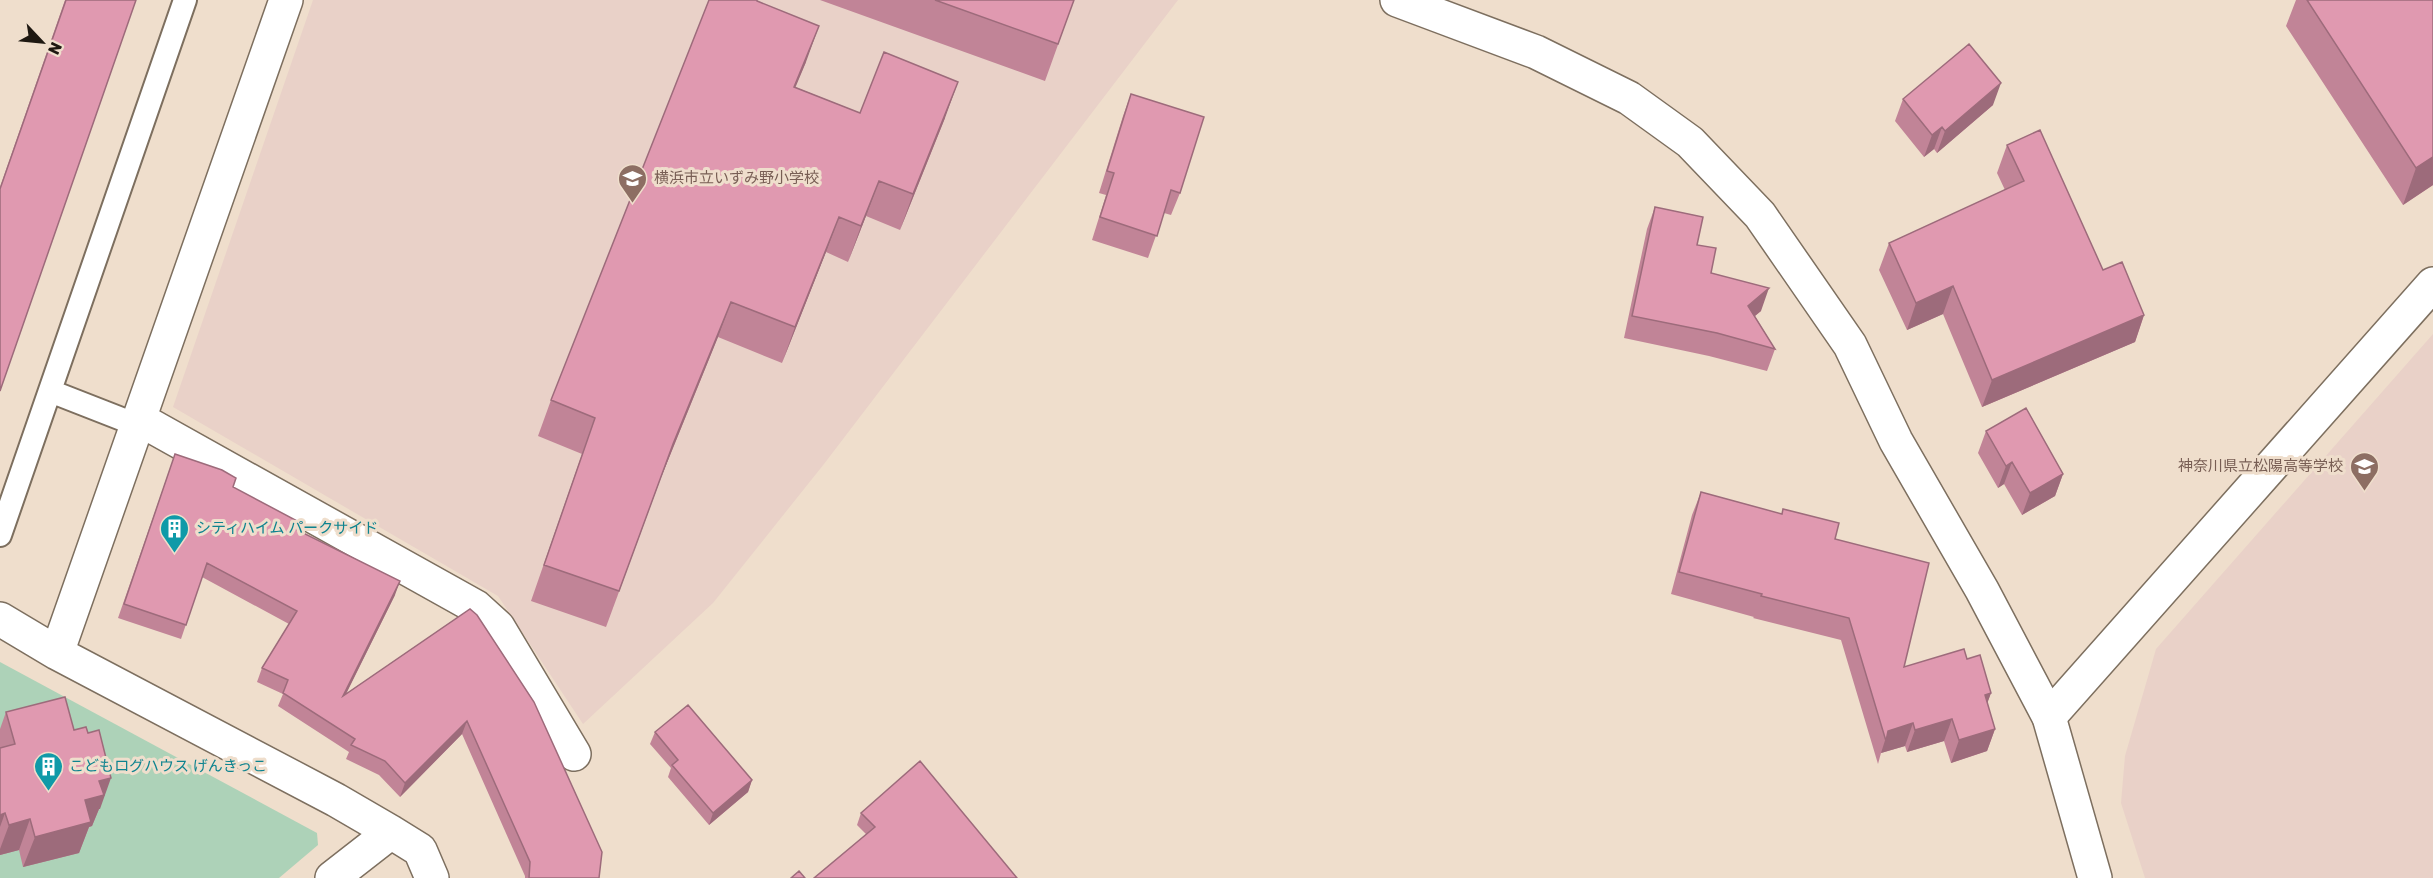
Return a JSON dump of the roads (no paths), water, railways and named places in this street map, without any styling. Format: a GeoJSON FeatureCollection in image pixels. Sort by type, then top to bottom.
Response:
{"type":"FeatureCollection","features":[{"type":"Feature","properties":{"kind":"street"},"geometry":{"type":"LineString","coordinates":[[57,653],[286,0]]}},
{"type":"Feature","properties":{"kind":"street"},"geometry":{"type":"LineString","coordinates":[[1397,0],[1536,52],[1629,98],[1690,142],[1760,214],[1850,345],[1896,441],[1982,590],[2049,717],[2096,878]]}},
{"type":"Feature","properties":{"kind":"street"},"geometry":{"type":"LineString","coordinates":[[2049,717],[2433,284]]}},
{"type":"Feature","properties":{"kind":"street"},"geometry":{"type":"LineString","coordinates":[[138,422],[476,607],[498,627],[574,754]]}},
{"type":"Feature","properties":{"kind":"street"},"geometry":{"type":"LineString","coordinates":[[0,620],[57,653],[336,800],[391,832],[420,850],[432,878]]}},
{"type":"Feature","properties":{"kind":"street"},"geometry":{"type":"LineString","coordinates":[[332,878],[391,832]]}},
{"type":"Feature","properties":{"kind":"lane"},"geometry":{"type":"LineString","coordinates":[[0,535],[185,0]]}},
{"type":"Feature","properties":{"kind":"lane"},"geometry":{"type":"LineString","coordinates":[[50,391],[138,422]]}},
{"type":"Feature","properties":{"kind":"place","name":"横浜市立いずみ野小学校"},"geometry":{"type":"Point","coordinates":[633,204]}},
{"type":"Feature","properties":{"kind":"place","name":"神奈川県立松陽高等学校"},"geometry":{"type":"Point","coordinates":[2364,492]}},
{"type":"Feature","properties":{"kind":"place","name":"シティハイム パークサイド"},"geometry":{"type":"Point","coordinates":[175,554]}},
{"type":"Feature","properties":{"kind":"place","name":"こどもログハウス げんきっこ"},"geometry":{"type":"Point","coordinates":[48,792]}}]}
